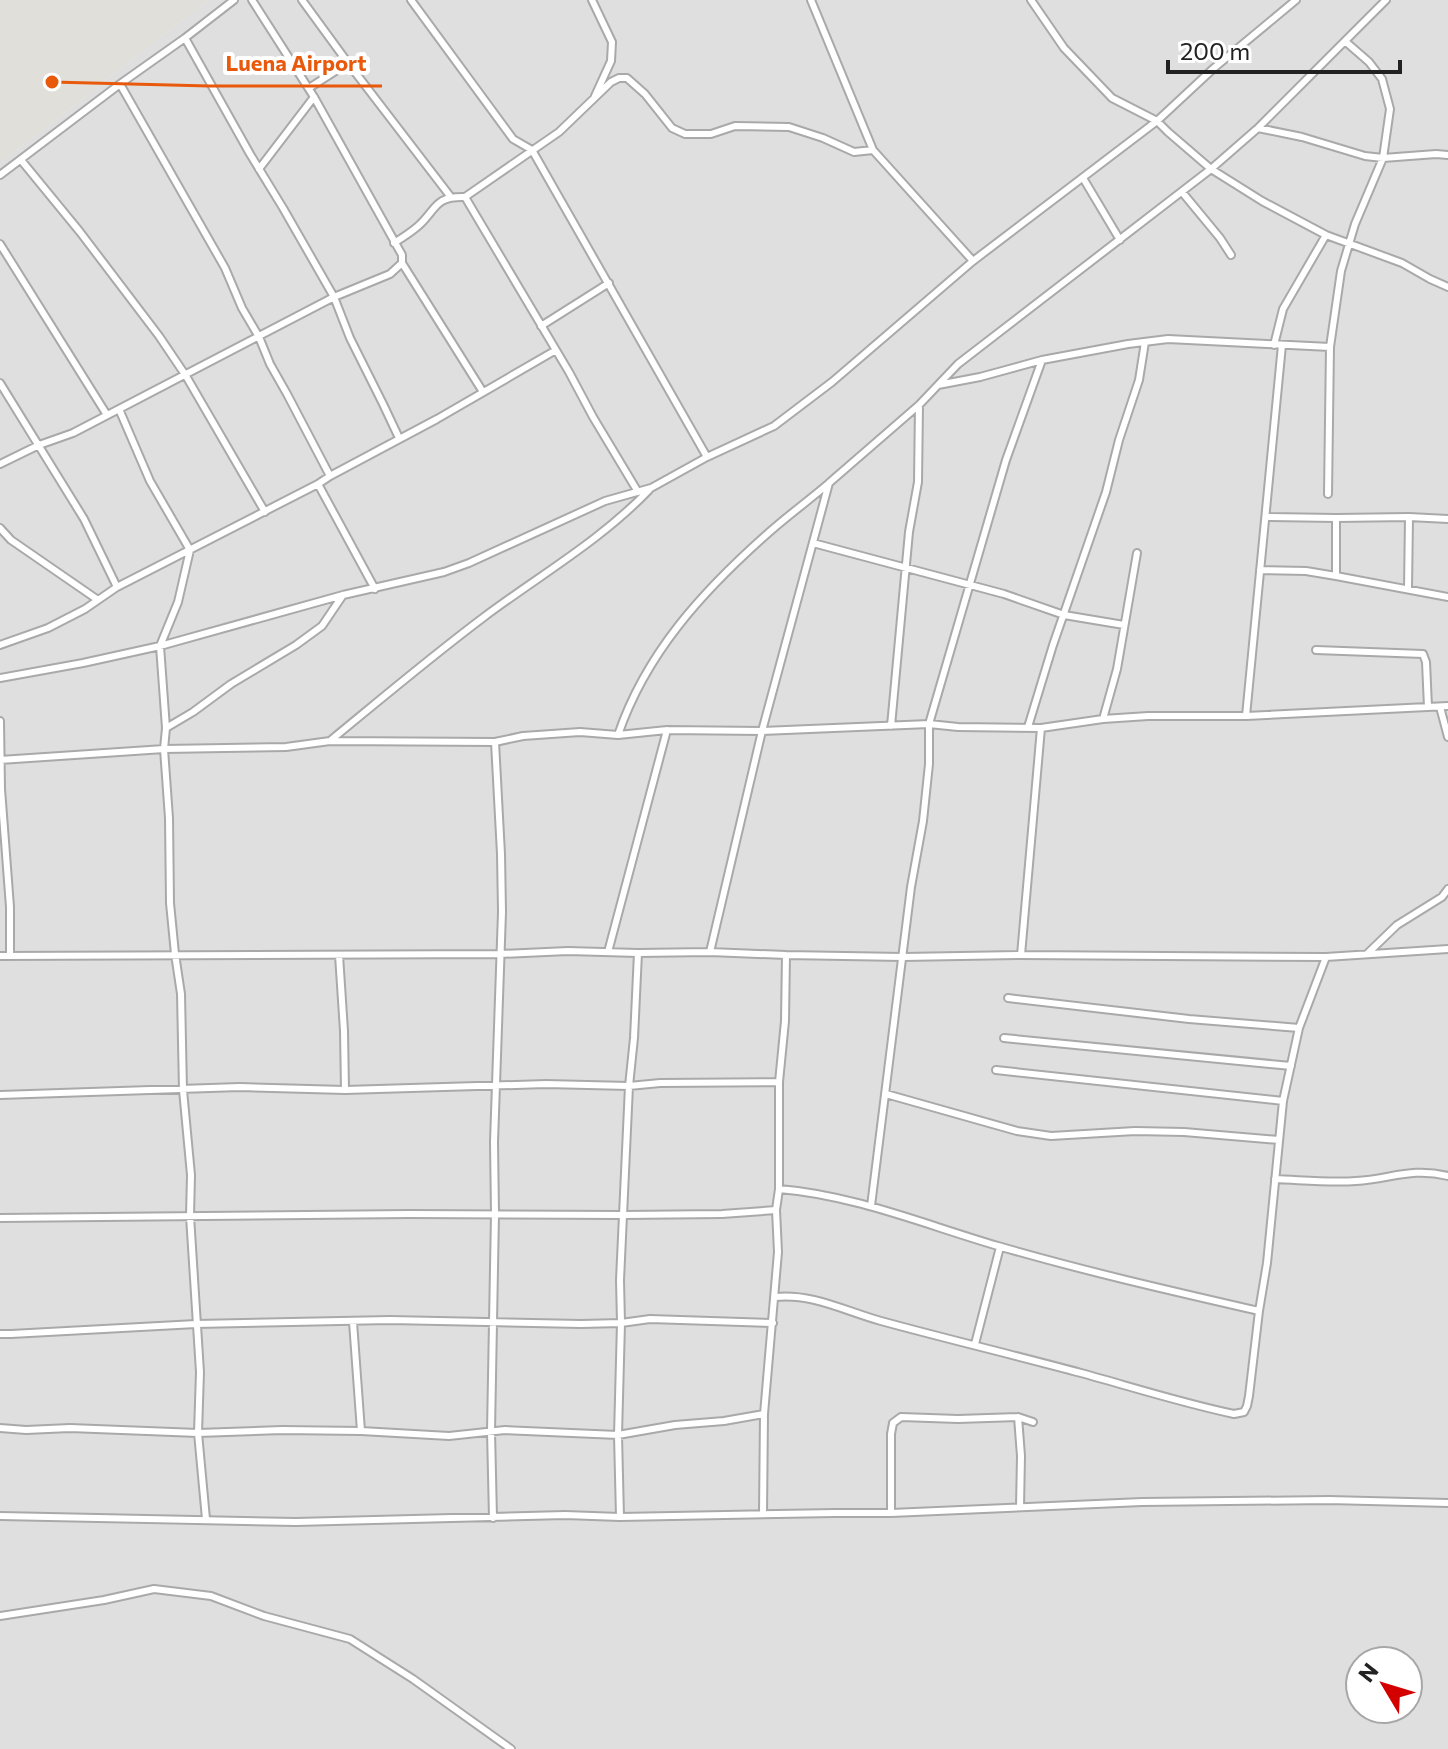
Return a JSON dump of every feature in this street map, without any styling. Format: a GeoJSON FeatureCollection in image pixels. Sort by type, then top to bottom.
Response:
{"type":"FeatureCollection","features":[{"type":"Feature","properties":{"kind":"street"},"geometry":{"type":"LineString","coordinates":[[0,175],[234,0]]}},
{"type":"Feature","properties":{"kind":"street"},"geometry":{"type":"LineString","coordinates":[[252,0],[309,88],[402,255],[402,263],[483,392]]}},
{"type":"Feature","properties":{"kind":"street"},"geometry":{"type":"LineString","coordinates":[[302,0],[450,196]]}},
{"type":"Feature","properties":{"kind":"street"},"geometry":{"type":"LineString","coordinates":[[411,0],[513,139],[532,150],[707,457]]}},
{"type":"Feature","properties":{"kind":"street"},"geometry":{"type":"LineString","coordinates":[[592,0],[612,42],[611,61],[594,100]]}},
{"type":"Feature","properties":{"kind":"street"},"geometry":{"type":"LineString","coordinates":[[811,0],[873,150],[973,261]]}},
{"type":"Feature","properties":{"kind":"street"},"geometry":{"type":"LineString","coordinates":[[1031,0],[1064,48],[1112,98],[1157,121],[1211,169],[1326,235],[1402,263],[1448,287]]}},
{"type":"Feature","properties":{"kind":"street"},"geometry":{"type":"LineString","coordinates":[[0,678],[160,646],[343,595],[444,572],[605,501],[651,488],[779,422],[832,382],[973,261],[1157,121],[1214,68],[1296,0]]}},
{"type":"Feature","properties":{"kind":"street"},"geometry":{"type":"LineString","coordinates":[[618,735],[629,705],[658,654],[699,600],[769,533],[919,405],[958,364],[1211,169],[1258,128],[1386,0]]}},
{"type":"Feature","properties":{"kind":"street"},"geometry":{"type":"LineString","coordinates":[[185,38],[334,297],[350,338],[399,438]]}},
{"type":"Feature","properties":{"kind":"street"},"geometry":{"type":"LineString","coordinates":[[1328,494],[1330,347],[1341,271],[1348,244],[1383,158],[1390,109],[1382,79],[1369,62],[1346,42]]}},
{"type":"Feature","properties":{"kind":"street"},"geometry":{"type":"LineString","coordinates":[[309,88],[348,63]]}},
{"type":"Feature","properties":{"kind":"street"},"geometry":{"type":"LineString","coordinates":[[394,243],[418,227],[438,202],[450,196],[465,197],[559,132],[619,78],[627,78],[645,94],[672,128],[685,134],[711,134],[735,126],[789,127],[854,152],[873,150]]}},
{"type":"Feature","properties":{"kind":"street"},"geometry":{"type":"LineString","coordinates":[[120,84],[225,268],[270,364],[330,476]]}},
{"type":"Feature","properties":{"kind":"street"},"geometry":{"type":"LineString","coordinates":[[259,169],[314,97]]}},
{"type":"Feature","properties":{"kind":"street"},"geometry":{"type":"LineString","coordinates":[[1258,128],[1302,137],[1365,156],[1448,155]]}},
{"type":"Feature","properties":{"kind":"street"},"geometry":{"type":"LineString","coordinates":[[21,160],[159,336],[186,376],[265,512]]}},
{"type":"Feature","properties":{"kind":"street"},"geometry":{"type":"LineString","coordinates":[[1083,178],[1120,240]]}},
{"type":"Feature","properties":{"kind":"street"},"geometry":{"type":"LineString","coordinates":[[1182,192],[1231,255]]}},
{"type":"Feature","properties":{"kind":"street"},"geometry":{"type":"LineString","coordinates":[[465,197],[638,492]]}},
{"type":"Feature","properties":{"kind":"street"},"geometry":{"type":"LineString","coordinates":[[1246,716],[1267,517],[1283,309],[1326,235]]}},
{"type":"Feature","properties":{"kind":"street"},"geometry":{"type":"LineString","coordinates":[[0,244],[107,415]]}},
{"type":"Feature","properties":{"kind":"street"},"geometry":{"type":"LineString","coordinates":[[0,464],[73,433],[334,297],[390,274],[402,263]]}},
{"type":"Feature","properties":{"kind":"street"},"geometry":{"type":"LineString","coordinates":[[541,326],[609,283]]}},
{"type":"Feature","properties":{"kind":"street"},"geometry":{"type":"LineString","coordinates":[[938,385],[1042,360],[1168,339],[1330,347]]}},
{"type":"Feature","properties":{"kind":"street"},"geometry":{"type":"LineString","coordinates":[[1028,727],[1101,506],[1139,380],[1145,342]]}},
{"type":"Feature","properties":{"kind":"street"},"geometry":{"type":"LineString","coordinates":[[0,645],[48,628],[117,587],[370,456],[556,350]]}},
{"type":"Feature","properties":{"kind":"street"},"geometry":{"type":"LineString","coordinates":[[871,1206],[911,887],[923,821],[929,764],[929,724],[1006,460],[1042,360]]}},
{"type":"Feature","properties":{"kind":"street"},"geometry":{"type":"LineString","coordinates":[[0,383],[84,519],[117,587]]}},
{"type":"Feature","properties":{"kind":"street"},"geometry":{"type":"LineString","coordinates":[[891,726],[909,532],[918,482],[919,405]]}},
{"type":"Feature","properties":{"kind":"street"},"geometry":{"type":"LineString","coordinates":[[119,409],[150,481],[190,550],[178,602],[160,646],[166,728],[164,749],[170,903],[181,994],[183,1090],[191,1175],[190,1216],[200,1372],[198,1433],[206,1519]]}},
{"type":"Feature","properties":{"kind":"street"},"geometry":{"type":"LineString","coordinates":[[710,952],[762,731],[829,483]]}},
{"type":"Feature","properties":{"kind":"street"},"geometry":{"type":"LineString","coordinates":[[318,484],[375,589]]}},
{"type":"Feature","properties":{"kind":"street"},"geometry":{"type":"LineString","coordinates":[[330,741],[485,617],[589,544],[651,488]]}},
{"type":"Feature","properties":{"kind":"street"},"geometry":{"type":"LineString","coordinates":[[1267,517],[1448,519]]}},
{"type":"Feature","properties":{"kind":"street"},"geometry":{"type":"LineString","coordinates":[[1408,589],[1409,517]]}},
{"type":"Feature","properties":{"kind":"street"},"geometry":{"type":"LineString","coordinates":[[1336,518],[1336,576]]}},
{"type":"Feature","properties":{"kind":"street"},"geometry":{"type":"LineString","coordinates":[[0,528],[11,540],[98,600]]}},
{"type":"Feature","properties":{"kind":"street"},"geometry":{"type":"LineString","coordinates":[[813,543],[1004,594],[1064,615],[1124,625]]}},
{"type":"Feature","properties":{"kind":"street"},"geometry":{"type":"LineString","coordinates":[[1103,719],[1117,669],[1137,553]]}},
{"type":"Feature","properties":{"kind":"street"},"geometry":{"type":"LineString","coordinates":[[1260,570],[1306,571],[1448,597]]}},
{"type":"Feature","properties":{"kind":"street"},"geometry":{"type":"LineString","coordinates":[[166,728],[322,626],[343,595]]}},
{"type":"Feature","properties":{"kind":"street"},"geometry":{"type":"LineString","coordinates":[[1316,650],[1423,654],[1428,707]]}},
{"type":"Feature","properties":{"kind":"street"},"geometry":{"type":"LineString","coordinates":[[1,760],[164,749],[286,747],[330,741],[495,742],[523,736],[580,732],[618,735],[667,730],[762,731],[929,724],[1041,728],[1148,716],[1246,716],[1444,706],[1448,737]]}},
{"type":"Feature","properties":{"kind":"street"},"geometry":{"type":"LineString","coordinates":[[0,721],[10,956]]}},
{"type":"Feature","properties":{"kind":"street"},"geometry":{"type":"LineString","coordinates":[[1021,955],[1041,728]]}},
{"type":"Feature","properties":{"kind":"street"},"geometry":{"type":"LineString","coordinates":[[608,952],[667,730]]}},
{"type":"Feature","properties":{"kind":"street"},"geometry":{"type":"LineString","coordinates":[[493,1518],[491,1431],[495,1086],[501,854],[495,742]]}},
{"type":"Feature","properties":{"kind":"street"},"geometry":{"type":"LineString","coordinates":[[1366,955],[1397,925],[1442,897],[1448,889]]}},
{"type":"Feature","properties":{"kind":"street"},"geometry":{"type":"LineString","coordinates":[[0,956],[500,954],[568,951],[903,957],[1326,957],[1448,949]]}},
{"type":"Feature","properties":{"kind":"street"},"geometry":{"type":"LineString","coordinates":[[620,1517],[620,1280],[638,953]]}},
{"type":"Feature","properties":{"kind":"street"},"geometry":{"type":"LineString","coordinates":[[339,955],[345,1090]]}},
{"type":"Feature","properties":{"kind":"street"},"geometry":{"type":"LineString","coordinates":[[763,1514],[764,1414],[778,1252],[779,1082],[785,1021],[786,955]]}},
{"type":"Feature","properties":{"kind":"street"},"geometry":{"type":"LineString","coordinates":[[775,1297],[791,1295],[823,1302],[1167,1399],[1239,1414],[1244,1412],[1267,1263],[1283,1101],[1299,1028],[1326,957]]}},
{"type":"Feature","properties":{"kind":"street"},"geometry":{"type":"LineString","coordinates":[[1008,998],[1299,1028]]}},
{"type":"Feature","properties":{"kind":"street"},"geometry":{"type":"LineString","coordinates":[[1004,1038],[1291,1066]]}},
{"type":"Feature","properties":{"kind":"street"},"geometry":{"type":"LineString","coordinates":[[996,1070],[1283,1101]]}},
{"type":"Feature","properties":{"kind":"street"},"geometry":{"type":"LineString","coordinates":[[0,1095],[240,1087],[345,1090],[779,1082]]}},
{"type":"Feature","properties":{"kind":"street"},"geometry":{"type":"LineString","coordinates":[[886,1094],[1017,1131],[1051,1136],[1135,1131],[1279,1140]]}},
{"type":"Feature","properties":{"kind":"street"},"geometry":{"type":"LineString","coordinates":[[1275,1179],[1358,1181],[1414,1172],[1448,1176]]}},
{"type":"Feature","properties":{"kind":"street"},"geometry":{"type":"LineString","coordinates":[[779,1189],[871,1206],[1000,1247],[1259,1311]]}},
{"type":"Feature","properties":{"kind":"street"},"geometry":{"type":"LineString","coordinates":[[0,1218],[722,1214],[776,1210]]}},
{"type":"Feature","properties":{"kind":"street"},"geometry":{"type":"LineString","coordinates":[[975,1344],[1000,1247]]}},
{"type":"Feature","properties":{"kind":"street"},"geometry":{"type":"LineString","coordinates":[[0,1334],[196,1324],[390,1320],[621,1323],[650,1319],[773,1323]]}},
{"type":"Feature","properties":{"kind":"street"},"geometry":{"type":"LineString","coordinates":[[353,1322],[361,1431]]}},
{"type":"Feature","properties":{"kind":"street"},"geometry":{"type":"LineString","coordinates":[[0,1428],[198,1433],[361,1431],[449,1436],[519,1430],[618,1435],[764,1414]]}},
{"type":"Feature","properties":{"kind":"street"},"geometry":{"type":"LineString","coordinates":[[891,1513],[891,1434],[893,1423],[901,1417],[1018,1417],[1033,1422]]}},
{"type":"Feature","properties":{"kind":"street"},"geometry":{"type":"LineString","coordinates":[[1018,1417],[1020,1507]]}},
{"type":"Feature","properties":{"kind":"street"},"geometry":{"type":"LineString","coordinates":[[0,1516],[296,1522],[565,1515],[891,1513],[1142,1502],[1329,1500],[1448,1503]]}},
{"type":"Feature","properties":{"kind":"street"},"geometry":{"type":"LineString","coordinates":[[0,1616],[154,1589],[211,1596],[264,1616],[350,1639],[413,1679],[511,1749]]}},
{"type":"Feature","properties":{"kind":"shaded area"},"geometry":{"type":"Polygon","coordinates":[[[0,0],[208,0],[0,163],[0,0]]]}},
{"type":"Feature","properties":{"kind":"shaded area"},"geometry":{"type":"Polygon","coordinates":[[[208,0],[1448,0],[1448,1749],[0,1749],[0,163],[208,0]]]}},
{"type":"Feature","properties":{"kind":"place","name":"Luena Airport"},"geometry":{"type":"Point","coordinates":[52,82]}}]}
